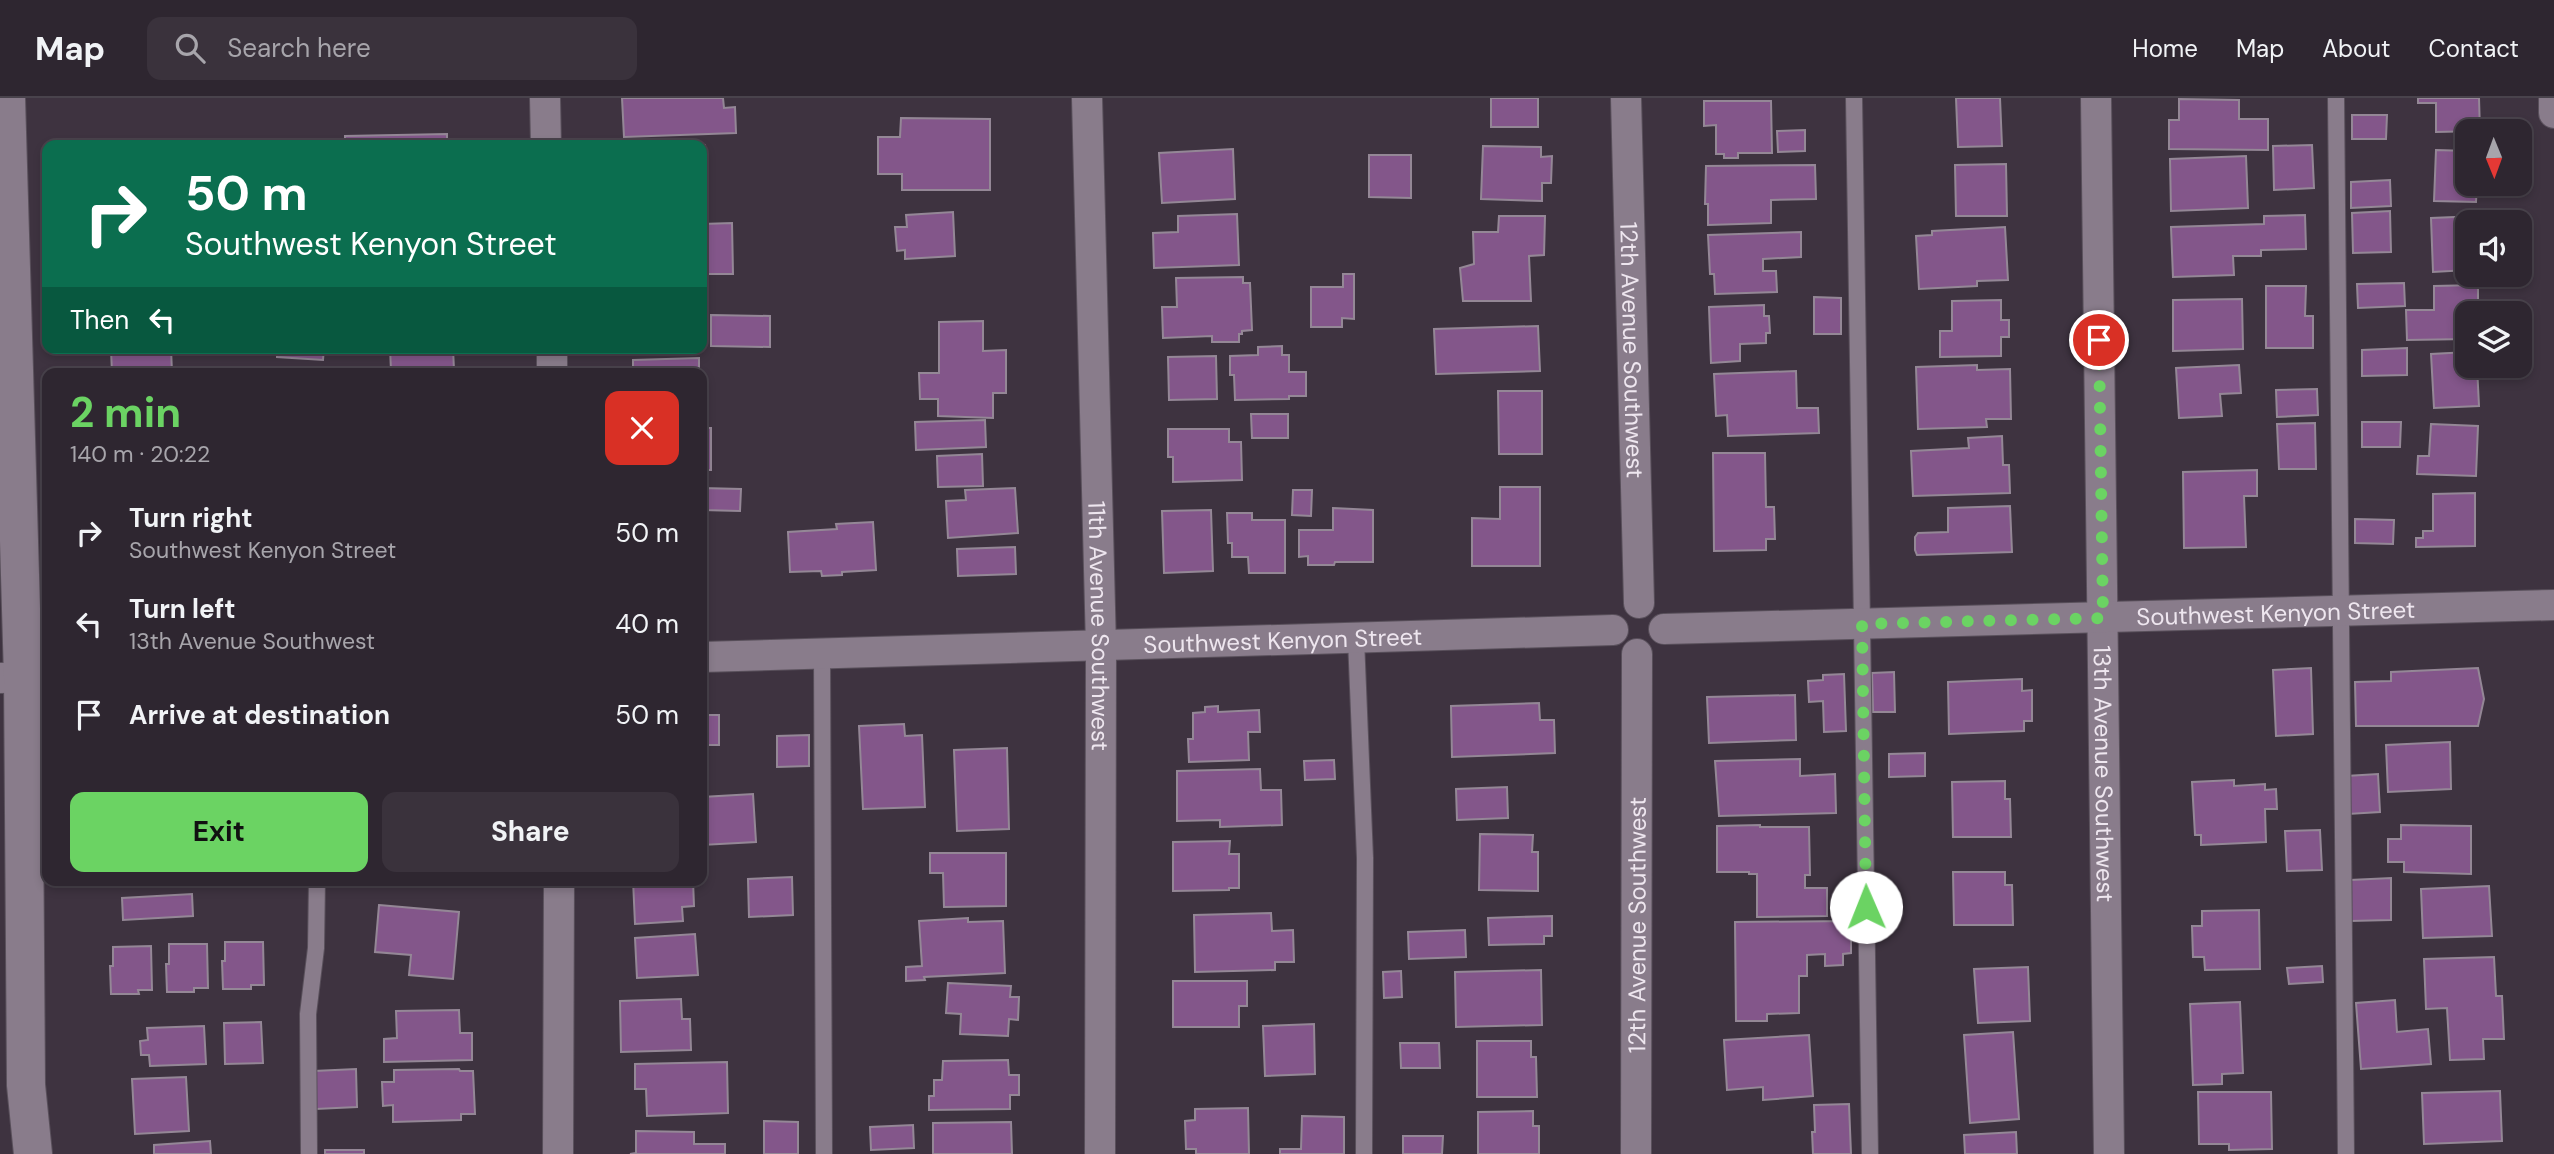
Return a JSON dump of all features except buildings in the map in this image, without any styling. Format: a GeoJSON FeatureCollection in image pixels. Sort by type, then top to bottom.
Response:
{"type":"FeatureCollection","features":[{"type":"Feature","properties":{"kind":"street"},"geometry":{"type":"LineString","coordinates":[[6,98],[24,677],[18,765],[18,848],[26,1085],[33,1154]]}},
{"type":"Feature","properties":{"kind":"street"},"geometry":{"type":"LineString","coordinates":[[545,98],[547,140]]}},
{"type":"Feature","properties":{"kind":"street","name":"11th Avenue Southwest"},"geometry":{"type":"LineString","coordinates":[[1087,98],[1101,647],[1100,1154]]}},
{"type":"Feature","properties":{"kind":"street","name":"12th Avenue Southwest"},"geometry":{"type":"LineString","coordinates":[[1626,98],[1639,603]]}},
{"type":"Feature","properties":{"kind":"street","name":"13th Avenue Southwest"},"geometry":{"type":"LineString","coordinates":[[2096,98],[2109,1154]]}},
{"type":"Feature","properties":{"kind":"street"},"geometry":{"type":"LineString","coordinates":[[2554,98],[2554,113]]}},
{"type":"Feature","properties":{"kind":"street"},"geometry":{"type":"LineString","coordinates":[[1639,603],[1657,611],[1662,618],[1664,629],[1661,642],[1656,648],[1648,653],[1637,654],[1623,650],[1617,643],[1613,630],[1615,618],[1620,611],[1626,606],[1639,603]]}},
{"type":"Feature","properties":{"kind":"street","name":"Southwest Kenyon Street"},"geometry":{"type":"LineString","coordinates":[[1664,629],[2554,605]]}},
{"type":"Feature","properties":{"kind":"street","name":"Southwest Kenyon Street"},"geometry":{"type":"LineString","coordinates":[[707,657],[1613,630]]}},
{"type":"Feature","properties":{"kind":"street","name":"12th Avenue Southwest"},"geometry":{"type":"LineString","coordinates":[[1636,1154],[1637,654]]}},
{"type":"Feature","properties":{"kind":"street"},"geometry":{"type":"LineString","coordinates":[[558,1154],[559,886]]}},
{"type":"Feature","properties":{"kind":"lane"},"geometry":{"type":"LineString","coordinates":[[1854,98],[1870,1154]]}},
{"type":"Feature","properties":{"kind":"lane"},"geometry":{"type":"LineString","coordinates":[[2336,98],[2346,1154]]}},
{"type":"Feature","properties":{"kind":"lane"},"geometry":{"type":"LineString","coordinates":[[1356,639],[1365,858],[1364,1154]]}},
{"type":"Feature","properties":{"kind":"lane"},"geometry":{"type":"LineString","coordinates":[[822,654],[824,1154]]}},
{"type":"Feature","properties":{"kind":"lane"},"geometry":{"type":"LineString","coordinates":[[309,1154],[308,1014],[316,948],[317,886]]}},
{"type":"Feature","properties":{"kind":"route"},"geometry":{"type":"LineString","coordinates":[[1866,907],[1862,624],[2103,618],[2099,340]]}}]}
